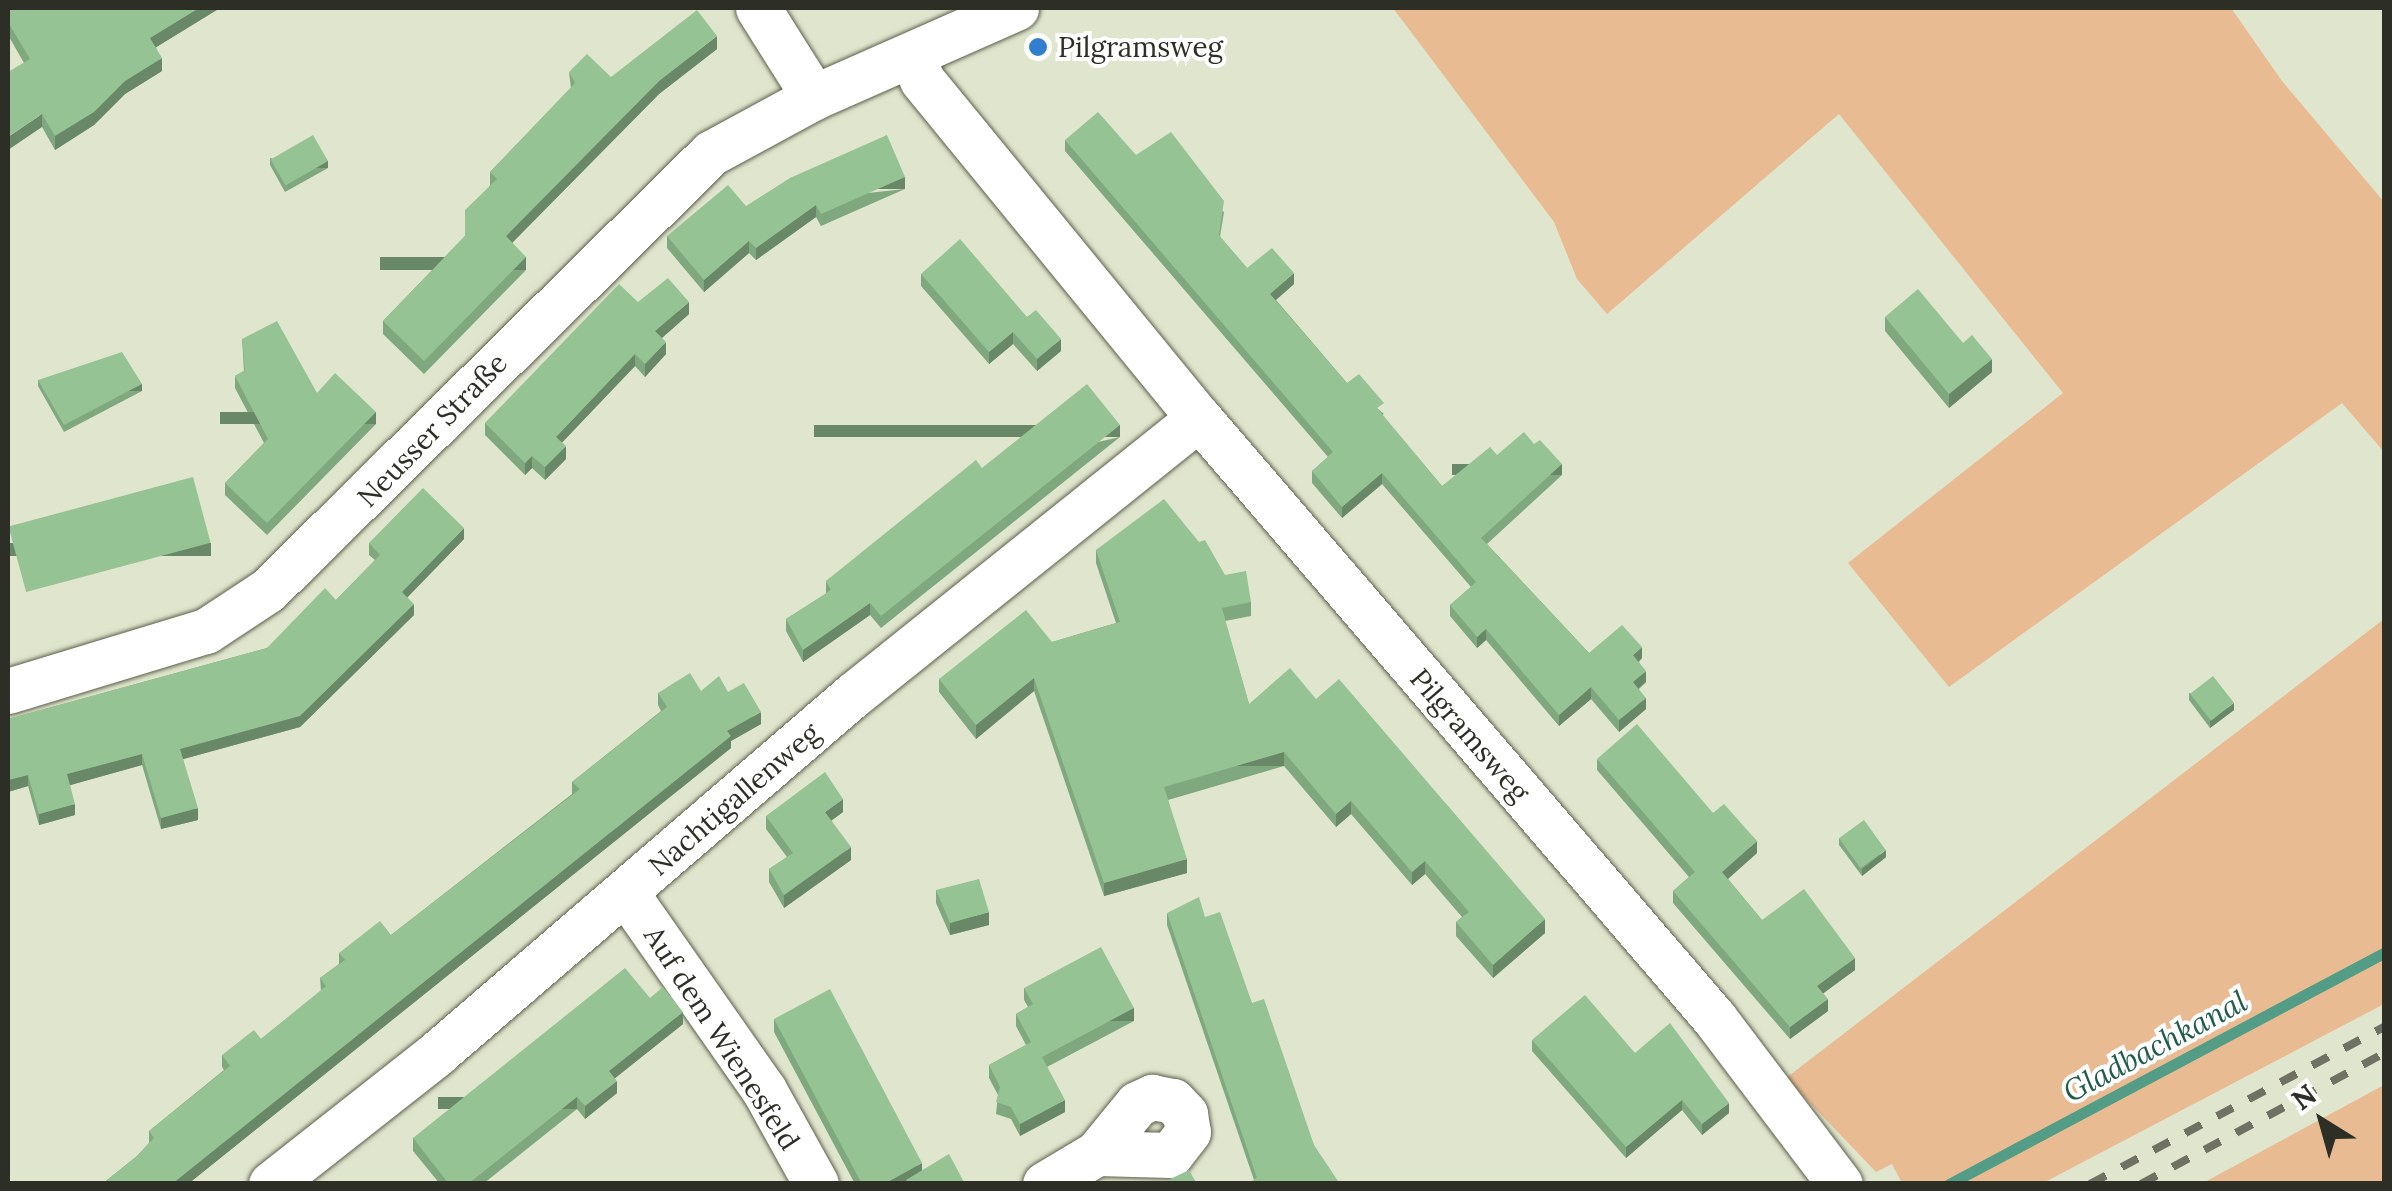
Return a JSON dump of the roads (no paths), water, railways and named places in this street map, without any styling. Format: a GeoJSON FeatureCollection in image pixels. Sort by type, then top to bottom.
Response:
{"type":"FeatureCollection","features":[{"type":"Feature","properties":{"kind":"street"},"geometry":{"type":"LineString","coordinates":[[758,8],[814,98]]}},
{"type":"Feature","properties":{"kind":"street","name":"Neusser Straße"},"geometry":{"type":"LineString","coordinates":[[8,690],[206,631],[268,590],[326,540],[711,153],[814,98],[1016,8]]}},
{"type":"Feature","properties":{"kind":"street","name":"Pilgramsweg"},"geometry":{"type":"LineString","coordinates":[[911,55],[922,80],[1199,418],[1714,1020],[1840,1184]]}},
{"type":"Feature","properties":{"kind":"street","name":"Nachtigallenweg"},"geometry":{"type":"LineString","coordinates":[[271,1184],[626,893],[854,695],[1199,418]]}},
{"type":"Feature","properties":{"kind":"street","name":"Auf dem Wienesfeld"},"geometry":{"type":"LineString","coordinates":[[626,893],[764,1090],[816,1184]]}},
{"type":"Feature","properties":{"kind":"street"},"geometry":{"type":"LineString","coordinates":[[1045,1184],[1097,1153]]}},
{"type":"Feature","properties":{"kind":"waterway","name":"Gladbachkanal"},"geometry":{"type":"LineString","coordinates":[[1949,1184],[2384,953]]}},
{"type":"Feature","properties":{"kind":"railway"},"geometry":{"type":"LineString","coordinates":[[2090,1184],[2384,1027]]}},
{"type":"Feature","properties":{"kind":"railway"},"geometry":{"type":"LineString","coordinates":[[2141,1184],[2384,1053]]}},
{"type":"Feature","properties":{"kind":"place","name":"Pilgramsweg"},"geometry":{"type":"Point","coordinates":[1038,47]}}]}
